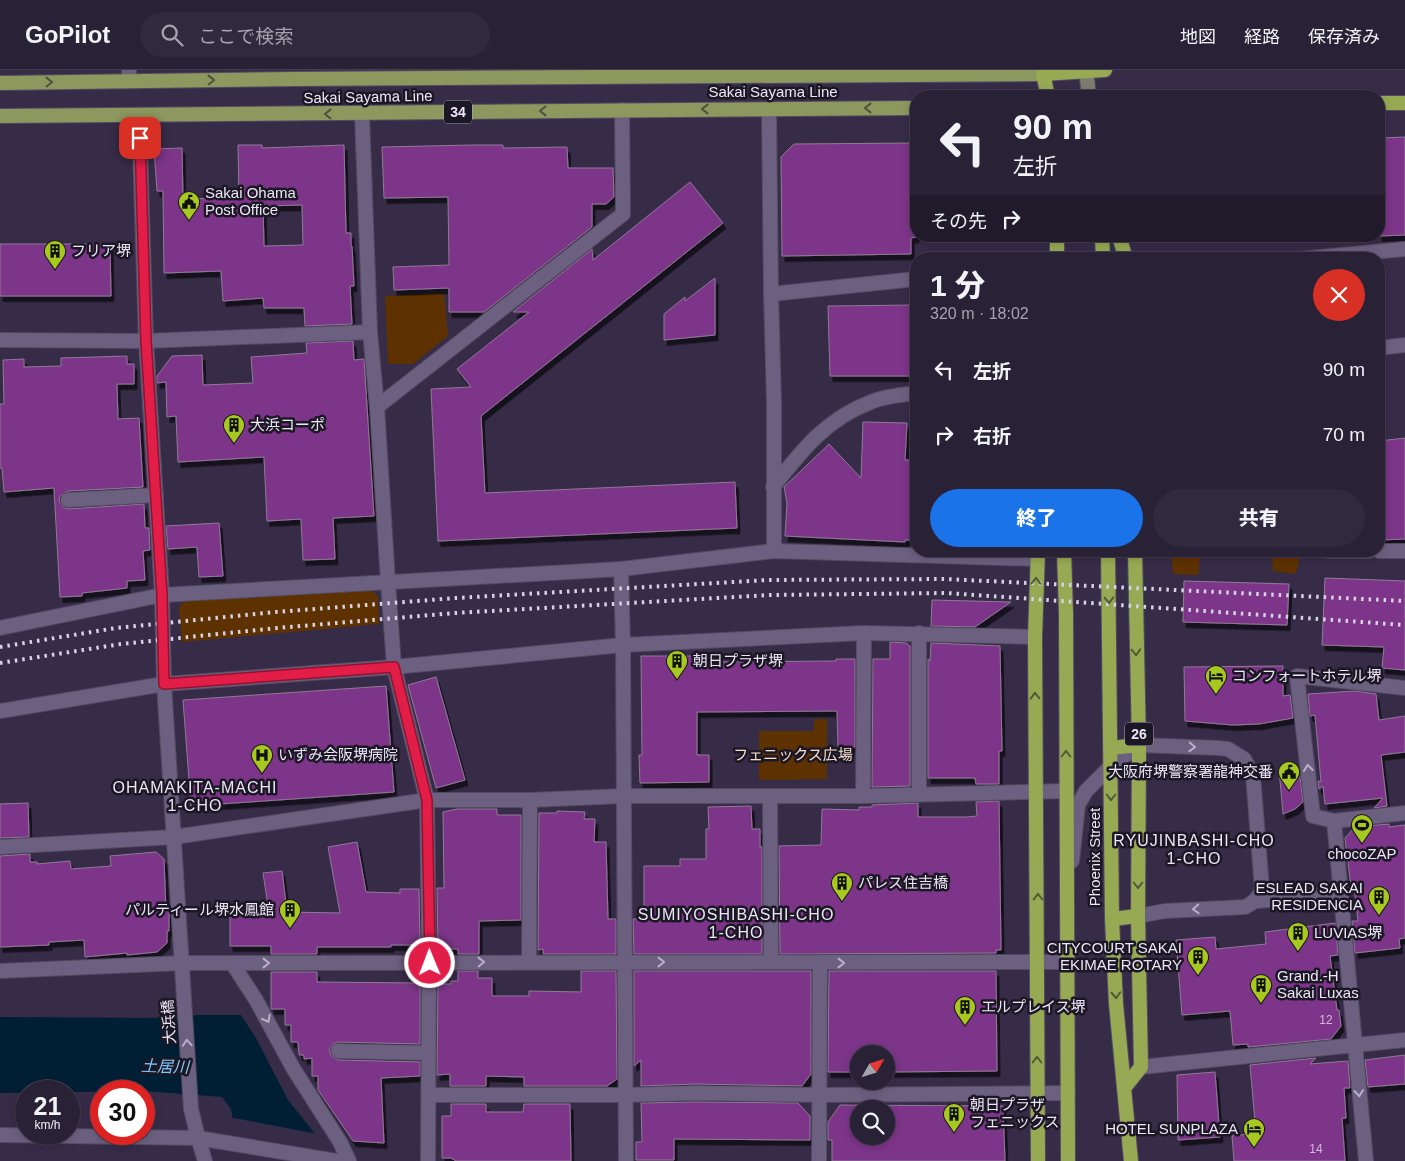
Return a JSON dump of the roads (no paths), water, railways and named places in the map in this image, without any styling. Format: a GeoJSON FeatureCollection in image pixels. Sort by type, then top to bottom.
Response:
{"type":"FeatureCollection","features":[{"type":"Feature","properties":{"kind":"highway"},"geometry":{"type":"LineString","coordinates":[[1046,90],[1042,72],[1105,70]]}},
{"type":"Feature","properties":{"kind":"highway"},"geometry":{"type":"LineString","coordinates":[[1385,103],[1405,102]]}},
{"type":"Feature","properties":{"kind":"highway"},"geometry":{"type":"LineString","coordinates":[[1037,557],[1035,638],[1038,1161]]}},
{"type":"Feature","properties":{"kind":"highway","name":"Phoenix Street"},"geometry":{"type":"LineString","coordinates":[[1064,557],[1068,1161]]}},
{"type":"Feature","properties":{"kind":"highway","name":"Phoenix Street"},"geometry":{"type":"LineString","coordinates":[[1108,557],[1112,919],[1116,1004],[1131,1161]]}},
{"type":"Feature","properties":{"kind":"highway","name":"26"},"geometry":{"type":"LineString","coordinates":[[1135,557],[1139,745],[1138,916],[1141,1067]]}},
{"type":"Feature","properties":{"kind":"highway"},"geometry":{"type":"LineString","coordinates":[[1111,748],[1139,745]]}},
{"type":"Feature","properties":{"kind":"highway"},"geometry":{"type":"LineString","coordinates":[[1112,919],[1138,916]]}},
{"type":"Feature","properties":{"kind":"highway"},"geometry":{"type":"LineString","coordinates":[[1124,1088],[1141,1067]]}},
{"type":"Feature","properties":{"kind":"main road"},"geometry":{"type":"LineString","coordinates":[[1086,70],[1088,90]]}},
{"type":"Feature","properties":{"kind":"main road","name":"Sakai Sayama Line"},"geometry":{"type":"LineString","coordinates":[[0,83],[129,75],[1042,72]]}},
{"type":"Feature","properties":{"kind":"main road","name":"Sakai Sayama Line"},"geometry":{"type":"LineString","coordinates":[[0,116],[910,108]]}},
{"type":"Feature","properties":{"kind":"street"},"geometry":{"type":"LineString","coordinates":[[769,109],[774,402],[774,551]]}},
{"type":"Feature","properties":{"kind":"street"},"geometry":{"type":"LineString","coordinates":[[377,407],[623,214],[622,110]]}},
{"type":"Feature","properties":{"kind":"street"},"geometry":{"type":"LineString","coordinates":[[362,114],[370,332],[377,407],[394,667],[427,800],[430,963],[428,1161]]}},
{"type":"Feature","properties":{"kind":"street","name":"大浜橋"},"geometry":{"type":"LineString","coordinates":[[139,115],[146,341],[162,595],[164,684],[191,1109],[205,1161]]}},
{"type":"Feature","properties":{"kind":"street"},"geometry":{"type":"LineString","coordinates":[[1374,252],[1405,249]]}},
{"type":"Feature","properties":{"kind":"street"},"geometry":{"type":"LineString","coordinates":[[771,294],[910,280]]}},
{"type":"Feature","properties":{"kind":"street"},"geometry":{"type":"LineString","coordinates":[[0,340],[146,341],[370,332]]}},
{"type":"Feature","properties":{"kind":"street"},"geometry":{"type":"LineString","coordinates":[[1385,347],[1405,345]]}},
{"type":"Feature","properties":{"kind":"street"},"geometry":{"type":"LineString","coordinates":[[774,487],[805,446],[841,416],[872,401],[910,394]]}},
{"type":"Feature","properties":{"kind":"street"},"geometry":{"type":"LineString","coordinates":[[68,500],[156,495]]}},
{"type":"Feature","properties":{"kind":"street"},"geometry":{"type":"LineString","coordinates":[[0,628],[162,595],[622,569],[774,551],[910,553]]}},
{"type":"Feature","properties":{"kind":"street"},"geometry":{"type":"LineString","coordinates":[[1385,551],[1405,551]]}},
{"type":"Feature","properties":{"kind":"street"},"geometry":{"type":"LineString","coordinates":[[622,569],[626,1161]]}},
{"type":"Feature","properties":{"kind":"street"},"geometry":{"type":"LineString","coordinates":[[0,711],[164,684],[394,667],[623,645],[864,633],[919,633],[1035,638]]}},
{"type":"Feature","properties":{"kind":"street"},"geometry":{"type":"LineString","coordinates":[[863,796],[864,633]]}},
{"type":"Feature","properties":{"kind":"street"},"geometry":{"type":"LineString","coordinates":[[919,633],[919,794]]}},
{"type":"Feature","properties":{"kind":"street"},"geometry":{"type":"LineString","coordinates":[[1405,688],[1297,676],[1313,816],[1334,821],[1405,813]]}},
{"type":"Feature","properties":{"kind":"street"},"geometry":{"type":"LineString","coordinates":[[1067,908],[1078,805],[1086,791],[1111,766],[1139,745],[1228,749],[1244,759],[1250,766],[1254,784],[1262,889],[1256,901]]}},
{"type":"Feature","properties":{"kind":"street"},"geometry":{"type":"LineString","coordinates":[[0,847],[174,838],[427,800],[530,800],[624,796],[863,796],[1066,791]]}},
{"type":"Feature","properties":{"kind":"street"},"geometry":{"type":"LineString","coordinates":[[770,797],[771,962]]}},
{"type":"Feature","properties":{"kind":"street"},"geometry":{"type":"LineString","coordinates":[[529,962],[530,800]]}},
{"type":"Feature","properties":{"kind":"street"},"geometry":{"type":"LineString","coordinates":[[1334,821],[1366,1161]]}},
{"type":"Feature","properties":{"kind":"street"},"geometry":{"type":"LineString","coordinates":[[1138,916],[1165,911],[1244,907],[1256,901],[1340,894]]}},
{"type":"Feature","properties":{"kind":"street"},"geometry":{"type":"LineString","coordinates":[[0,971],[182,963],[1067,962]]}},
{"type":"Feature","properties":{"kind":"street"},"geometry":{"type":"LineString","coordinates":[[232,963],[256,1000],[293,1068],[340,1142],[349,1161]]}},
{"type":"Feature","properties":{"kind":"street"},"geometry":{"type":"LineString","coordinates":[[820,963],[820,1161]]}},
{"type":"Feature","properties":{"kind":"street"},"geometry":{"type":"LineString","coordinates":[[1141,1067],[1405,1040]]}},
{"type":"Feature","properties":{"kind":"street"},"geometry":{"type":"LineString","coordinates":[[338,1051],[429,1053]]}},
{"type":"Feature","properties":{"kind":"street"},"geometry":{"type":"LineString","coordinates":[[429,1095],[625,1096],[695,1093],[820,1095],[1068,1093]]}},
{"type":"Feature","properties":{"kind":"street"},"geometry":{"type":"LineString","coordinates":[[0,1135],[198,1138],[331,1160]]}},
{"type":"Feature","properties":{"kind":"water","name":"土居川"},"geometry":{"type":"Polygon","coordinates":[[[196,1015],[241,1015],[256,1038],[288,1100],[316,1135],[239,1161],[231,1109],[222,1097],[155,1092],[155,1080],[90,1080],[90,1092],[80,1092],[80,1080],[15,1080],[15,1093],[0,1093],[0,1017],[174,1018],[196,1015]]]}},
{"type":"Feature","properties":{"kind":"railway"},"geometry":{"type":"LineString","coordinates":[[0,647],[116,628],[276,612],[456,598],[768,580],[945,579],[1405,601]]}},
{"type":"Feature","properties":{"kind":"railway"},"geometry":{"type":"LineString","coordinates":[[0,663],[121,644],[277,628],[455,613],[770,595],[947,593],[1405,625]]}},
{"type":"Feature","properties":{"kind":"place","name":"Sakai Ohama Post Office"},"geometry":{"type":"Point","coordinates":[189,221]}},
{"type":"Feature","properties":{"kind":"place","name":"フリア堺"},"geometry":{"type":"Point","coordinates":[55,270]}},
{"type":"Feature","properties":{"kind":"place","name":"大浜コーポ"},"geometry":{"type":"Point","coordinates":[234,444]}},
{"type":"Feature","properties":{"kind":"place","name":"朝日プラザ堺"},"geometry":{"type":"Point","coordinates":[677,680]}},
{"type":"Feature","properties":{"kind":"place","name":"コンフォートホテル堺"},"geometry":{"type":"Point","coordinates":[1216,695]}},
{"type":"Feature","properties":{"kind":"place","name":"いずみ会阪堺病院"},"geometry":{"type":"Point","coordinates":[262,774]}},
{"type":"Feature","properties":{"kind":"place","name":"大阪府堺警察署龍神交番"},"geometry":{"type":"Point","coordinates":[1289,791]}},
{"type":"Feature","properties":{"kind":"place","name":"chocoZAP"},"geometry":{"type":"Point","coordinates":[1362,844]}},
{"type":"Feature","properties":{"kind":"place","name":"パレス住吉橋"},"geometry":{"type":"Point","coordinates":[842,902]}},
{"type":"Feature","properties":{"kind":"place","name":"ESLEAD SAKAI RESIDENCIA"},"geometry":{"type":"Point","coordinates":[1379,916]}},
{"type":"Feature","properties":{"kind":"place","name":"パルティール堺水鳳館"},"geometry":{"type":"Point","coordinates":[290,929]}},
{"type":"Feature","properties":{"kind":"place","name":"LUVIAS堺"},"geometry":{"type":"Point","coordinates":[1298,952]}},
{"type":"Feature","properties":{"kind":"place","name":"CITYCOURT SAKAI EKIMAE ROTARY"},"geometry":{"type":"Point","coordinates":[1198,976]}},
{"type":"Feature","properties":{"kind":"place","name":"Grand.-H Sakai Luxas"},"geometry":{"type":"Point","coordinates":[1261,1004]}},
{"type":"Feature","properties":{"kind":"place","name":"エルプレイス堺"},"geometry":{"type":"Point","coordinates":[965,1026]}},
{"type":"Feature","properties":{"kind":"place","name":"朝日プラザ フェニックス"},"geometry":{"type":"Point","coordinates":[954,1133]}},
{"type":"Feature","properties":{"kind":"place","name":"HOTEL SUNPLAZA"},"geometry":{"type":"Point","coordinates":[1254,1148]}},
{"type":"Feature","properties":{"kind":"district","name":"OHAMAKITA-MACHI 1-CHO"},"geometry":{"type":"Point","coordinates":[195,796]}},
{"type":"Feature","properties":{"kind":"district","name":"RYUJINBASHI-CHO 1-CHO"},"geometry":{"type":"Point","coordinates":[1194,849]}},
{"type":"Feature","properties":{"kind":"district","name":"SUMIYOSHIBASHI-CHO 1-CHO"},"geometry":{"type":"Point","coordinates":[736,923]}},
{"type":"Feature","properties":{"kind":"park label","name":"フェニックス広場"},"geometry":{"type":"Point","coordinates":[793,755]}}]}
